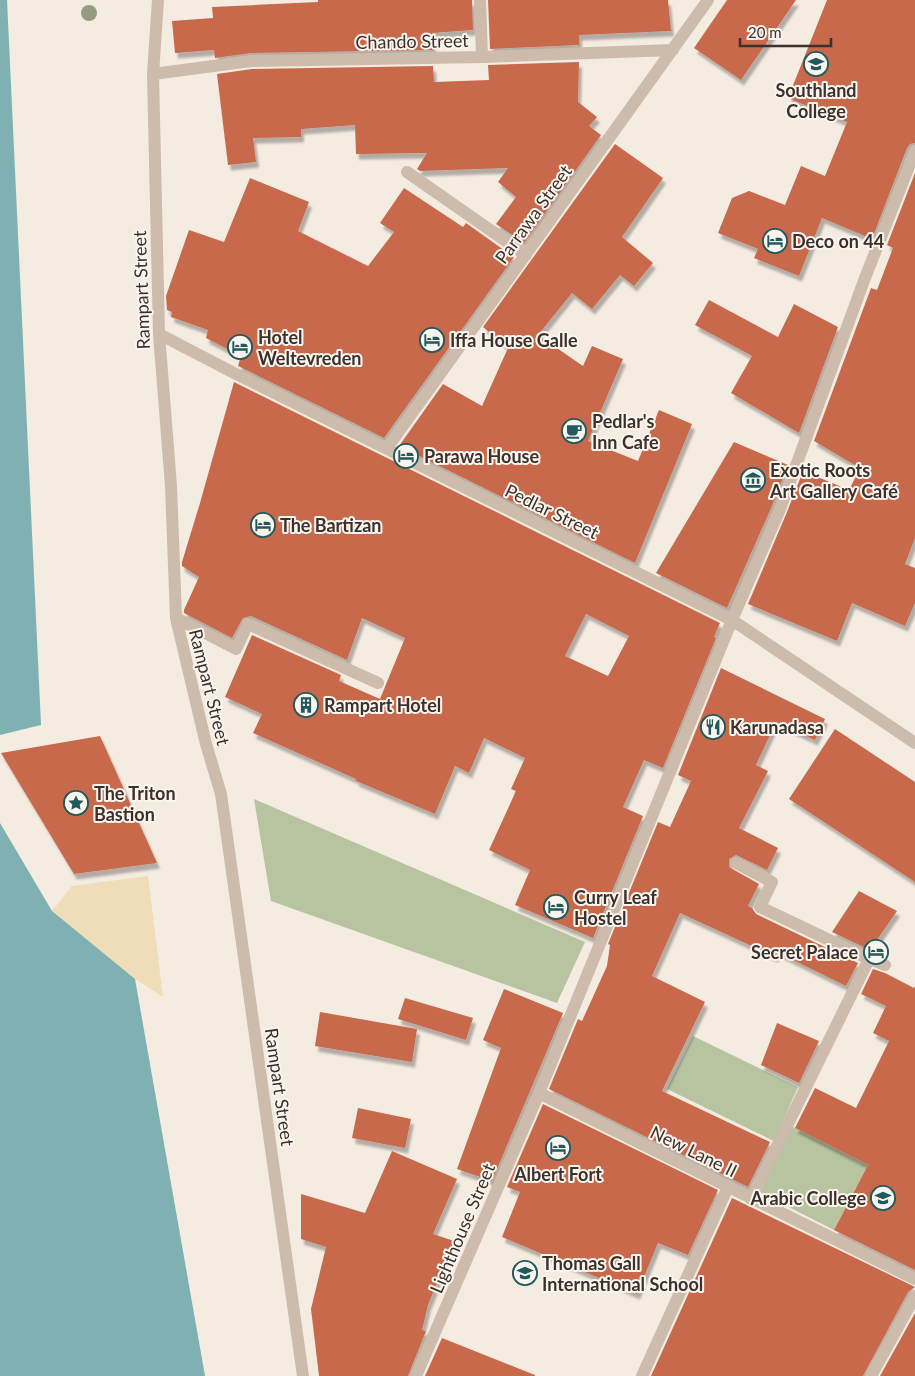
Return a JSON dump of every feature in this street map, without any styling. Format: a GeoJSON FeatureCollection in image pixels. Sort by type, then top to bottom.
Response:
{"type":"FeatureCollection","features":[{"type":"Feature","properties":{"kind":"street","name":"Rampart Street"},"geometry":{"type":"LineString","coordinates":[[158,0],[153,74],[159,334],[171,486],[176,618],[206,744],[221,794],[303,1376]]}},
{"type":"Feature","properties":{"kind":"street"},"geometry":{"type":"LineString","coordinates":[[480,0],[482,57]]}},
{"type":"Feature","properties":{"kind":"street","name":"Parrawa Street"},"geometry":{"type":"LineString","coordinates":[[387,448],[708,0]]}},
{"type":"Feature","properties":{"kind":"street","name":"Chando Street"},"geometry":{"type":"LineString","coordinates":[[153,74],[251,61],[482,57],[673,50]]}},
{"type":"Feature","properties":{"kind":"street","name":"Lighthouse Street"},"geometry":{"type":"LineString","coordinates":[[416,1376],[539,1093],[732,620],[780,509],[865,278],[915,151]]}},
{"type":"Feature","properties":{"kind":"street"},"geometry":{"type":"LineString","coordinates":[[407,172],[526,255]]}},
{"type":"Feature","properties":{"kind":"street","name":"Pedlar Street"},"geometry":{"type":"LineString","coordinates":[[159,334],[732,620],[915,743]]}},
{"type":"Feature","properties":{"kind":"street"},"geometry":{"type":"LineString","coordinates":[[176,618],[236,649],[248,624],[378,683]]}},
{"type":"Feature","properties":{"kind":"street"},"geometry":{"type":"LineString","coordinates":[[736,863],[772,882],[760,906],[885,965]]}},
{"type":"Feature","properties":{"kind":"street"},"geometry":{"type":"LineString","coordinates":[[751,1199],[869,959]]}},
{"type":"Feature","properties":{"kind":"street","name":"New Lane II"},"geometry":{"type":"LineString","coordinates":[[539,1093],[915,1279]]}},
{"type":"Feature","properties":{"kind":"street"},"geometry":{"type":"LineString","coordinates":[[642,1376],[728,1187]]}},
{"type":"Feature","properties":{"kind":"street"},"geometry":{"type":"LineString","coordinates":[[871,1376],[915,1296]]}},
{"type":"Feature","properties":{"kind":"green space"},"geometry":{"type":"Polygon","coordinates":[[[254,799],[585,942],[557,1003],[271,901],[254,799]]]}},
{"type":"Feature","properties":{"kind":"green space"},"geometry":{"type":"Polygon","coordinates":[[[693,1036],[798,1087],[774,1141],[667,1089],[693,1036]]]}},
{"type":"Feature","properties":{"kind":"green space"},"geometry":{"type":"Polygon","coordinates":[[[791,1126],[868,1165],[834,1230],[759,1192],[791,1126]]]}},
{"type":"Feature","properties":{"kind":"sand"},"geometry":{"type":"Polygon","coordinates":[[[148,876],[163,997],[135,979],[52,911],[72,886],[148,876]]]}},
{"type":"Feature","properties":{"kind":"water"},"geometry":{"type":"Polygon","coordinates":[[[0,0],[7,0],[41,725],[0,735],[0,0]]]}},
{"type":"Feature","properties":{"kind":"water"},"geometry":{"type":"Polygon","coordinates":[[[0,823],[52,911],[135,979],[205,1376],[0,1376],[0,823]]]}},
{"type":"Feature","properties":{"kind":"building"},"geometry":{"type":"Polygon","coordinates":[[[318,0],[472,0],[473,30],[432,33],[433,50],[251,53],[215,58],[214,50],[175,53],[172,21],[213,18],[212,7],[318,2],[318,0]]]}},
{"type":"Feature","properties":{"kind":"building"},"geometry":{"type":"Polygon","coordinates":[[[488,0],[668,0],[671,31],[579,35],[579,45],[490,49],[488,0]]]}},
{"type":"Feature","properties":{"kind":"building"},"geometry":{"type":"Polygon","coordinates":[[[727,0],[796,0],[741,80],[694,48],[727,0]]]}},
{"type":"Feature","properties":{"kind":"building"},"geometry":{"type":"Polygon","coordinates":[[[827,0],[915,0],[915,143],[910,144],[907,148],[872,239],[822,218],[799,276],[754,258],[758,249],[718,233],[732,198],[749,191],[785,205],[801,166],[825,176],[847,122],[788,98],[827,0]]]}},
{"type":"Feature","properties":{"kind":"building"},"geometry":{"type":"Polygon","coordinates":[[[579,62],[578,102],[597,117],[589,126],[601,135],[524,243],[496,224],[516,197],[498,182],[508,168],[420,171],[417,169],[427,153],[356,154],[355,125],[301,129],[301,137],[253,138],[256,162],[228,165],[217,74],[252,69],[433,66],[434,82],[489,80],[488,65],[579,62]]]}},
{"type":"Feature","properties":{"kind":"building"},"geometry":{"type":"Polygon","coordinates":[[[615,144],[663,178],[622,237],[653,263],[634,286],[620,275],[592,309],[572,293],[538,335],[583,366],[592,346],[623,359],[588,441],[638,461],[659,410],[692,424],[635,563],[399,446],[443,384],[482,406],[508,348],[483,327],[615,144]]]}},
{"type":"Feature","properties":{"kind":"building"},"geometry":{"type":"Polygon","coordinates":[[[915,173],[915,538],[905,564],[915,568],[915,603],[905,626],[852,603],[837,641],[748,604],[803,471],[849,490],[860,468],[814,441],[871,288],[877,290],[893,248],[887,245],[915,173]]]}},
{"type":"Feature","properties":{"kind":"building"},"geometry":{"type":"Polygon","coordinates":[[[250,178],[309,202],[298,231],[368,266],[394,232],[380,223],[404,188],[463,227],[466,223],[514,257],[384,438],[238,366],[241,356],[206,338],[208,330],[171,317],[172,312],[167,310],[166,296],[189,230],[224,242],[250,178]]]}},
{"type":"Feature","properties":{"kind":"building"},"geometry":{"type":"Polygon","coordinates":[[[709,300],[778,337],[794,304],[838,327],[799,433],[731,393],[752,356],[695,325],[709,300]]]}},
{"type":"Feature","properties":{"kind":"building"},"geometry":{"type":"Polygon","coordinates":[[[234,382],[720,623],[714,637],[716,638],[663,768],[644,760],[623,807],[643,816],[593,938],[515,905],[530,870],[489,850],[516,791],[511,789],[525,758],[484,738],[469,773],[455,766],[435,814],[356,781],[356,779],[253,733],[262,714],[225,697],[252,635],[341,675],[339,681],[380,699],[405,638],[362,618],[347,660],[251,616],[243,618],[232,638],[184,613],[199,577],[182,566],[182,562],[234,382]],[[586,614],[565,656],[608,676],[629,636],[586,614]]]}},
{"type":"Feature","properties":{"kind":"building"},"geometry":{"type":"Polygon","coordinates":[[[734,442],[788,465],[727,608],[656,573],[734,442]]]}},
{"type":"Feature","properties":{"kind":"building"},"geometry":{"type":"Polygon","coordinates":[[[721,668],[825,719],[815,740],[776,722],[756,765],[768,771],[739,828],[778,848],[767,870],[736,855],[729,859],[729,867],[759,884],[748,906],[756,914],[858,963],[846,986],[777,952],[775,957],[680,913],[652,976],[705,1002],[662,1091],[770,1142],[748,1187],[549,1089],[578,1019],[582,1021],[607,966],[610,945],[608,944],[658,822],[670,827],[691,781],[678,775],[721,668]]]}},
{"type":"Feature","properties":{"kind":"building"},"geometry":{"type":"Polygon","coordinates":[[[835,729],[915,782],[915,882],[789,799],[835,729]]]}},
{"type":"Feature","properties":{"kind":"building"},"geometry":{"type":"Polygon","coordinates":[[[100,736],[157,863],[74,874],[1,753],[100,736]]]}},
{"type":"Feature","properties":{"kind":"building"},"geometry":{"type":"Polygon","coordinates":[[[859,891],[897,911],[870,950],[832,932],[859,891]]]}},
{"type":"Feature","properties":{"kind":"building"},"geometry":{"type":"Polygon","coordinates":[[[873,969],[914,988],[915,986],[915,1270],[834,1230],[868,1165],[795,1128],[815,1088],[856,1108],[889,1041],[873,1033],[886,1006],[861,994],[873,969]]]}},
{"type":"Feature","properties":{"kind":"building"},"geometry":{"type":"Polygon","coordinates":[[[504,989],[563,1013],[492,1181],[457,1169],[501,1048],[483,1040],[504,989]]]}},
{"type":"Feature","properties":{"kind":"building"},"geometry":{"type":"Polygon","coordinates":[[[405,998],[473,1018],[466,1040],[398,1019],[405,998]]]}},
{"type":"Feature","properties":{"kind":"building"},"geometry":{"type":"Polygon","coordinates":[[[320,1012],[417,1029],[412,1062],[315,1046],[320,1012]]]}},
{"type":"Feature","properties":{"kind":"building"},"geometry":{"type":"Polygon","coordinates":[[[777,1023],[819,1041],[799,1083],[761,1065],[777,1023]]]}},
{"type":"Feature","properties":{"kind":"building"},"geometry":{"type":"Polygon","coordinates":[[[543,1104],[718,1190],[688,1255],[658,1243],[637,1294],[502,1237],[520,1192],[507,1187],[543,1104]]]}},
{"type":"Feature","properties":{"kind":"building"},"geometry":{"type":"Polygon","coordinates":[[[358,1108],[411,1119],[405,1148],[352,1138],[358,1108]]]}},
{"type":"Feature","properties":{"kind":"building"},"geometry":{"type":"Polygon","coordinates":[[[392,1151],[457,1179],[433,1234],[454,1241],[428,1305],[422,1330],[426,1331],[408,1376],[319,1376],[311,1309],[326,1247],[301,1239],[301,1194],[365,1213],[392,1151]]]}},
{"type":"Feature","properties":{"kind":"building"},"geometry":{"type":"Polygon","coordinates":[[[732,1198],[915,1287],[908,1292],[863,1376],[651,1376],[732,1198]]]}},
{"type":"Feature","properties":{"kind":"building"},"geometry":{"type":"Polygon","coordinates":[[[915,1313],[915,1376],[880,1376],[915,1313]]]}},
{"type":"Feature","properties":{"kind":"building"},"geometry":{"type":"Polygon","coordinates":[[[442,1338],[535,1375],[535,1376],[425,1376],[442,1338]]]}},
{"type":"Feature","properties":{"kind":"place","name":"Southland College"},"geometry":{"type":"Point","coordinates":[816,64]}},
{"type":"Feature","properties":{"kind":"place","name":"Deco on 44"},"geometry":{"type":"Point","coordinates":[775,241]}},
{"type":"Feature","properties":{"kind":"place","name":"Iffa House Galle"},"geometry":{"type":"Point","coordinates":[432,340]}},
{"type":"Feature","properties":{"kind":"place","name":"Hotel Weltevreden"},"geometry":{"type":"Point","coordinates":[240,347]}},
{"type":"Feature","properties":{"kind":"place","name":"Pedlar's Inn Cafe"},"geometry":{"type":"Point","coordinates":[574,431]}},
{"type":"Feature","properties":{"kind":"place","name":"Parawa House"},"geometry":{"type":"Point","coordinates":[406,456]}},
{"type":"Feature","properties":{"kind":"place","name":"Exotic Roots Art Gallery Café"},"geometry":{"type":"Point","coordinates":[753,480]}},
{"type":"Feature","properties":{"kind":"place","name":"The Bartizan"},"geometry":{"type":"Point","coordinates":[263,525]}},
{"type":"Feature","properties":{"kind":"place","name":"Rampart Hotel"},"geometry":{"type":"Point","coordinates":[306,705]}},
{"type":"Feature","properties":{"kind":"place","name":"Karunadasa"},"geometry":{"type":"Point","coordinates":[713,727]}},
{"type":"Feature","properties":{"kind":"place","name":"The Triton Bastion"},"geometry":{"type":"Point","coordinates":[76,803]}},
{"type":"Feature","properties":{"kind":"place","name":"Curry Leaf Hostel"},"geometry":{"type":"Point","coordinates":[556,907]}},
{"type":"Feature","properties":{"kind":"place","name":"Secret Palace"},"geometry":{"type":"Point","coordinates":[876,952]}},
{"type":"Feature","properties":{"kind":"place","name":"Albert Fort"},"geometry":{"type":"Point","coordinates":[558,1148]}},
{"type":"Feature","properties":{"kind":"place","name":"Arabic College"},"geometry":{"type":"Point","coordinates":[883,1198]}},
{"type":"Feature","properties":{"kind":"place","name":"Thomas Gall International School"},"geometry":{"type":"Point","coordinates":[525,1273]}}]}
